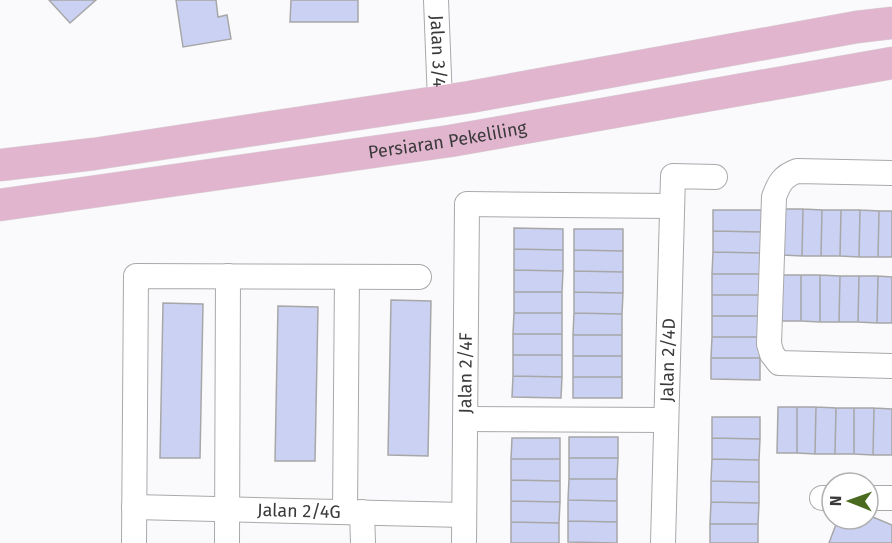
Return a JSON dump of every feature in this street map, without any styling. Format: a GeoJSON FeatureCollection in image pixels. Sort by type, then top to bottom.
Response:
{"type":"FeatureCollection","features":[{"type":"Feature","properties":{"kind":"main road"},"geometry":{"type":"LineString","coordinates":[[0,165],[94,154],[440,101],[584,78],[857,27],[892,23]]}},
{"type":"Feature","properties":{"kind":"main road","name":"Persiaran Pekeliling"},"geometry":{"type":"LineString","coordinates":[[0,205],[450,141],[892,63]]}},
{"type":"Feature","properties":{"kind":"street","name":"Jalan 3/4"},"geometry":{"type":"LineString","coordinates":[[436,0],[440,101]]}},
{"type":"Feature","properties":{"kind":"street"},"geometry":{"type":"LineString","coordinates":[[892,173],[797,171],[786,175],[778,183],[774,196],[769,344],[772,354],[779,363],[892,366]]}},
{"type":"Feature","properties":{"kind":"street","name":"Jalan 2/4D"},"geometry":{"type":"LineString","coordinates":[[663,543],[673,176],[715,177]]}},
{"type":"Feature","properties":{"kind":"street","name":"Jalan 2/4F"},"geometry":{"type":"LineString","coordinates":[[464,543],[467,204],[672,206]]}},
{"type":"Feature","properties":{"kind":"street"},"geometry":{"type":"LineString","coordinates":[[134,543],[136,276],[419,277]]}},
{"type":"Feature","properties":{"kind":"street"},"geometry":{"type":"LineString","coordinates":[[227,543],[228,276]]}},
{"type":"Feature","properties":{"kind":"street"},"geometry":{"type":"LineString","coordinates":[[346,277],[353,512],[363,543]]}},
{"type":"Feature","properties":{"kind":"street"},"geometry":{"type":"LineString","coordinates":[[465,419],[666,420]]}},
{"type":"Feature","properties":{"kind":"street","name":"Jalan 2/4G"},"geometry":{"type":"LineString","coordinates":[[134,507],[464,515]]}},
{"type":"Feature","properties":{"kind":"building"},"geometry":{"type":"Polygon","coordinates":[[[49,0],[96,0],[70,23],[49,0]]]}},
{"type":"Feature","properties":{"kind":"building"},"geometry":{"type":"Polygon","coordinates":[[[176,0],[216,0],[218,17],[227,15],[231,39],[183,47],[176,0]]]}},
{"type":"Feature","properties":{"kind":"building"},"geometry":{"type":"Polygon","coordinates":[[[291,0],[358,0],[358,22],[290,22],[291,0]]]}},
{"type":"Feature","properties":{"kind":"building"},"geometry":{"type":"Polygon","coordinates":[[[783,209],[803,209],[802,256],[783,255],[783,209]]]}},
{"type":"Feature","properties":{"kind":"building"},"geometry":{"type":"Polygon","coordinates":[[[803,209],[822,210],[821,256],[802,256],[803,209]]]}},
{"type":"Feature","properties":{"kind":"building"},"geometry":{"type":"Polygon","coordinates":[[[713,210],[762,210],[762,232],[713,231],[713,210]]]}},
{"type":"Feature","properties":{"kind":"building"},"geometry":{"type":"Polygon","coordinates":[[[822,210],[841,210],[840,256],[821,256],[822,210]]]}},
{"type":"Feature","properties":{"kind":"building"},"geometry":{"type":"Polygon","coordinates":[[[841,210],[860,210],[859,257],[840,256],[841,210]]]}},
{"type":"Feature","properties":{"kind":"building"},"geometry":{"type":"Polygon","coordinates":[[[860,210],[879,211],[878,257],[859,257],[860,210]]]}},
{"type":"Feature","properties":{"kind":"building"},"geometry":{"type":"Polygon","coordinates":[[[879,211],[892,211],[892,257],[878,257],[879,211]]]}},
{"type":"Feature","properties":{"kind":"building"},"geometry":{"type":"Polygon","coordinates":[[[514,228],[563,229],[563,250],[514,249],[514,228]]]}},
{"type":"Feature","properties":{"kind":"building"},"geometry":{"type":"Polygon","coordinates":[[[574,229],[623,229],[623,251],[574,250],[574,229]]]}},
{"type":"Feature","properties":{"kind":"building"},"geometry":{"type":"Polygon","coordinates":[[[713,231],[762,232],[761,253],[713,252],[713,231]]]}},
{"type":"Feature","properties":{"kind":"building"},"geometry":{"type":"Polygon","coordinates":[[[514,249],[563,250],[563,271],[514,270],[514,249]]]}},
{"type":"Feature","properties":{"kind":"building"},"geometry":{"type":"Polygon","coordinates":[[[574,250],[623,251],[623,272],[574,271],[574,250]]]}},
{"type":"Feature","properties":{"kind":"building"},"geometry":{"type":"Polygon","coordinates":[[[713,252],[761,253],[761,274],[712,274],[713,252]]]}},
{"type":"Feature","properties":{"kind":"building"},"geometry":{"type":"Polygon","coordinates":[[[514,270],[563,271],[562,292],[514,292],[514,270]]]}},
{"type":"Feature","properties":{"kind":"building"},"geometry":{"type":"Polygon","coordinates":[[[574,271],[623,272],[623,293],[574,292],[574,271]]]}},
{"type":"Feature","properties":{"kind":"building"},"geometry":{"type":"Polygon","coordinates":[[[712,274],[761,274],[761,295],[712,295],[712,274]]]}},
{"type":"Feature","properties":{"kind":"building"},"geometry":{"type":"Polygon","coordinates":[[[782,275],[801,275],[801,321],[781,321],[782,275]]]}},
{"type":"Feature","properties":{"kind":"building"},"geometry":{"type":"Polygon","coordinates":[[[801,275],[820,275],[820,322],[801,321],[801,275]]]}},
{"type":"Feature","properties":{"kind":"building"},"geometry":{"type":"Polygon","coordinates":[[[820,275],[840,276],[839,322],[820,322],[820,275]]]}},
{"type":"Feature","properties":{"kind":"building"},"geometry":{"type":"Polygon","coordinates":[[[840,276],[859,276],[858,322],[839,322],[840,276]]]}},
{"type":"Feature","properties":{"kind":"building"},"geometry":{"type":"Polygon","coordinates":[[[859,276],[878,276],[877,323],[858,322],[859,276]]]}},
{"type":"Feature","properties":{"kind":"building"},"geometry":{"type":"Polygon","coordinates":[[[878,276],[892,277],[892,323],[877,323],[878,276]]]}},
{"type":"Feature","properties":{"kind":"building"},"geometry":{"type":"Polygon","coordinates":[[[514,292],[562,292],[562,313],[514,313],[514,292]]]}},
{"type":"Feature","properties":{"kind":"building"},"geometry":{"type":"Polygon","coordinates":[[[574,292],[623,293],[622,314],[574,313],[574,292]]]}},
{"type":"Feature","properties":{"kind":"building"},"geometry":{"type":"Polygon","coordinates":[[[712,295],[761,295],[761,316],[712,316],[712,295]]]}},
{"type":"Feature","properties":{"kind":"building"},"geometry":{"type":"Polygon","coordinates":[[[391,300],[431,301],[428,456],[388,455],[391,300]]]}},
{"type":"Feature","properties":{"kind":"building"},"geometry":{"type":"Polygon","coordinates":[[[163,303],[203,304],[200,458],[160,458],[163,303]]]}},
{"type":"Feature","properties":{"kind":"building"},"geometry":{"type":"Polygon","coordinates":[[[278,306],[318,307],[315,461],[275,461],[278,306]]]}},
{"type":"Feature","properties":{"kind":"building"},"geometry":{"type":"Polygon","coordinates":[[[514,313],[562,313],[562,334],[513,334],[514,313]]]}},
{"type":"Feature","properties":{"kind":"building"},"geometry":{"type":"Polygon","coordinates":[[[574,313],[622,314],[622,335],[573,335],[574,313]]]}},
{"type":"Feature","properties":{"kind":"building"},"geometry":{"type":"Polygon","coordinates":[[[712,316],[761,316],[760,337],[712,337],[712,316]]]}},
{"type":"Feature","properties":{"kind":"building"},"geometry":{"type":"Polygon","coordinates":[[[513,334],[562,334],[562,355],[513,355],[513,334]]]}},
{"type":"Feature","properties":{"kind":"building"},"geometry":{"type":"Polygon","coordinates":[[[573,335],[622,335],[622,356],[573,356],[573,335]]]}},
{"type":"Feature","properties":{"kind":"building"},"geometry":{"type":"Polygon","coordinates":[[[712,337],[760,337],[760,358],[711,358],[712,337]]]}},
{"type":"Feature","properties":{"kind":"building"},"geometry":{"type":"Polygon","coordinates":[[[513,355],[562,355],[562,377],[513,376],[513,355]]]}},
{"type":"Feature","properties":{"kind":"building"},"geometry":{"type":"Polygon","coordinates":[[[573,356],[622,356],[622,377],[573,377],[573,356]]]}},
{"type":"Feature","properties":{"kind":"building"},"geometry":{"type":"Polygon","coordinates":[[[711,358],[760,358],[760,380],[711,379],[711,358]]]}},
{"type":"Feature","properties":{"kind":"building"},"geometry":{"type":"Polygon","coordinates":[[[513,376],[562,377],[561,398],[512,397],[513,376]]]}},
{"type":"Feature","properties":{"kind":"building"},"geometry":{"type":"Polygon","coordinates":[[[573,377],[622,377],[622,398],[573,398],[573,377]]]}},
{"type":"Feature","properties":{"kind":"building"},"geometry":{"type":"Polygon","coordinates":[[[778,407],[797,407],[797,453],[777,453],[778,407]]]}},
{"type":"Feature","properties":{"kind":"building"},"geometry":{"type":"Polygon","coordinates":[[[797,407],[816,407],[815,454],[797,453],[797,407]]]}},
{"type":"Feature","properties":{"kind":"building"},"geometry":{"type":"Polygon","coordinates":[[[816,407],[836,408],[835,454],[815,454],[816,407]]]}},
{"type":"Feature","properties":{"kind":"building"},"geometry":{"type":"Polygon","coordinates":[[[836,408],[854,408],[854,454],[835,454],[836,408]]]}},
{"type":"Feature","properties":{"kind":"building"},"geometry":{"type":"Polygon","coordinates":[[[854,408],[874,408],[873,455],[854,454],[854,408]]]}},
{"type":"Feature","properties":{"kind":"building"},"geometry":{"type":"Polygon","coordinates":[[[874,408],[892,409],[892,455],[873,455],[874,408]]]}},
{"type":"Feature","properties":{"kind":"building"},"geometry":{"type":"Polygon","coordinates":[[[712,417],[760,417],[760,439],[712,438],[712,417]]]}},
{"type":"Feature","properties":{"kind":"building"},"geometry":{"type":"Polygon","coordinates":[[[569,437],[618,437],[618,458],[569,458],[569,437]]]}},
{"type":"Feature","properties":{"kind":"building"},"geometry":{"type":"Polygon","coordinates":[[[512,438],[560,438],[560,459],[511,459],[512,438]]]}},
{"type":"Feature","properties":{"kind":"building"},"geometry":{"type":"Polygon","coordinates":[[[712,438],[760,439],[759,460],[712,459],[712,438]]]}},
{"type":"Feature","properties":{"kind":"building"},"geometry":{"type":"Polygon","coordinates":[[[569,458],[618,458],[617,479],[569,479],[569,458]]]}},
{"type":"Feature","properties":{"kind":"building"},"geometry":{"type":"Polygon","coordinates":[[[511,459],[560,459],[560,481],[511,480],[511,459]]]}},
{"type":"Feature","properties":{"kind":"building"},"geometry":{"type":"Polygon","coordinates":[[[712,459],[759,460],[759,482],[711,481],[712,459]]]}},
{"type":"Feature","properties":{"kind":"building"},"geometry":{"type":"Polygon","coordinates":[[[569,479],[617,479],[617,501],[568,500],[569,479]]]}},
{"type":"Feature","properties":{"kind":"building"},"geometry":{"type":"Polygon","coordinates":[[[511,480],[560,481],[560,502],[511,501],[511,480]]]}},
{"type":"Feature","properties":{"kind":"building"},"geometry":{"type":"Polygon","coordinates":[[[711,481],[759,482],[759,503],[711,502],[711,481]]]}},
{"type":"Feature","properties":{"kind":"building"},"geometry":{"type":"Polygon","coordinates":[[[568,500],[617,501],[617,522],[568,521],[568,500]]]}},
{"type":"Feature","properties":{"kind":"building"},"geometry":{"type":"Polygon","coordinates":[[[511,501],[560,502],[559,523],[511,522],[511,501]]]}},
{"type":"Feature","properties":{"kind":"building"},"geometry":{"type":"Polygon","coordinates":[[[711,502],[759,503],[758,524],[710,524],[711,502]]]}},
{"type":"Feature","properties":{"kind":"building"},"geometry":{"type":"Polygon","coordinates":[[[880,520],[892,525],[892,543],[829,543],[834,531],[880,531],[880,520]]]}},
{"type":"Feature","properties":{"kind":"building"},"geometry":{"type":"Polygon","coordinates":[[[568,521],[617,522],[617,543],[568,542],[568,521]]]}},
{"type":"Feature","properties":{"kind":"building"},"geometry":{"type":"Polygon","coordinates":[[[511,522],[559,523],[559,543],[511,543],[511,522]]]}},
{"type":"Feature","properties":{"kind":"building"},"geometry":{"type":"Polygon","coordinates":[[[710,524],[758,524],[758,543],[710,543],[710,524]]]}}]}
